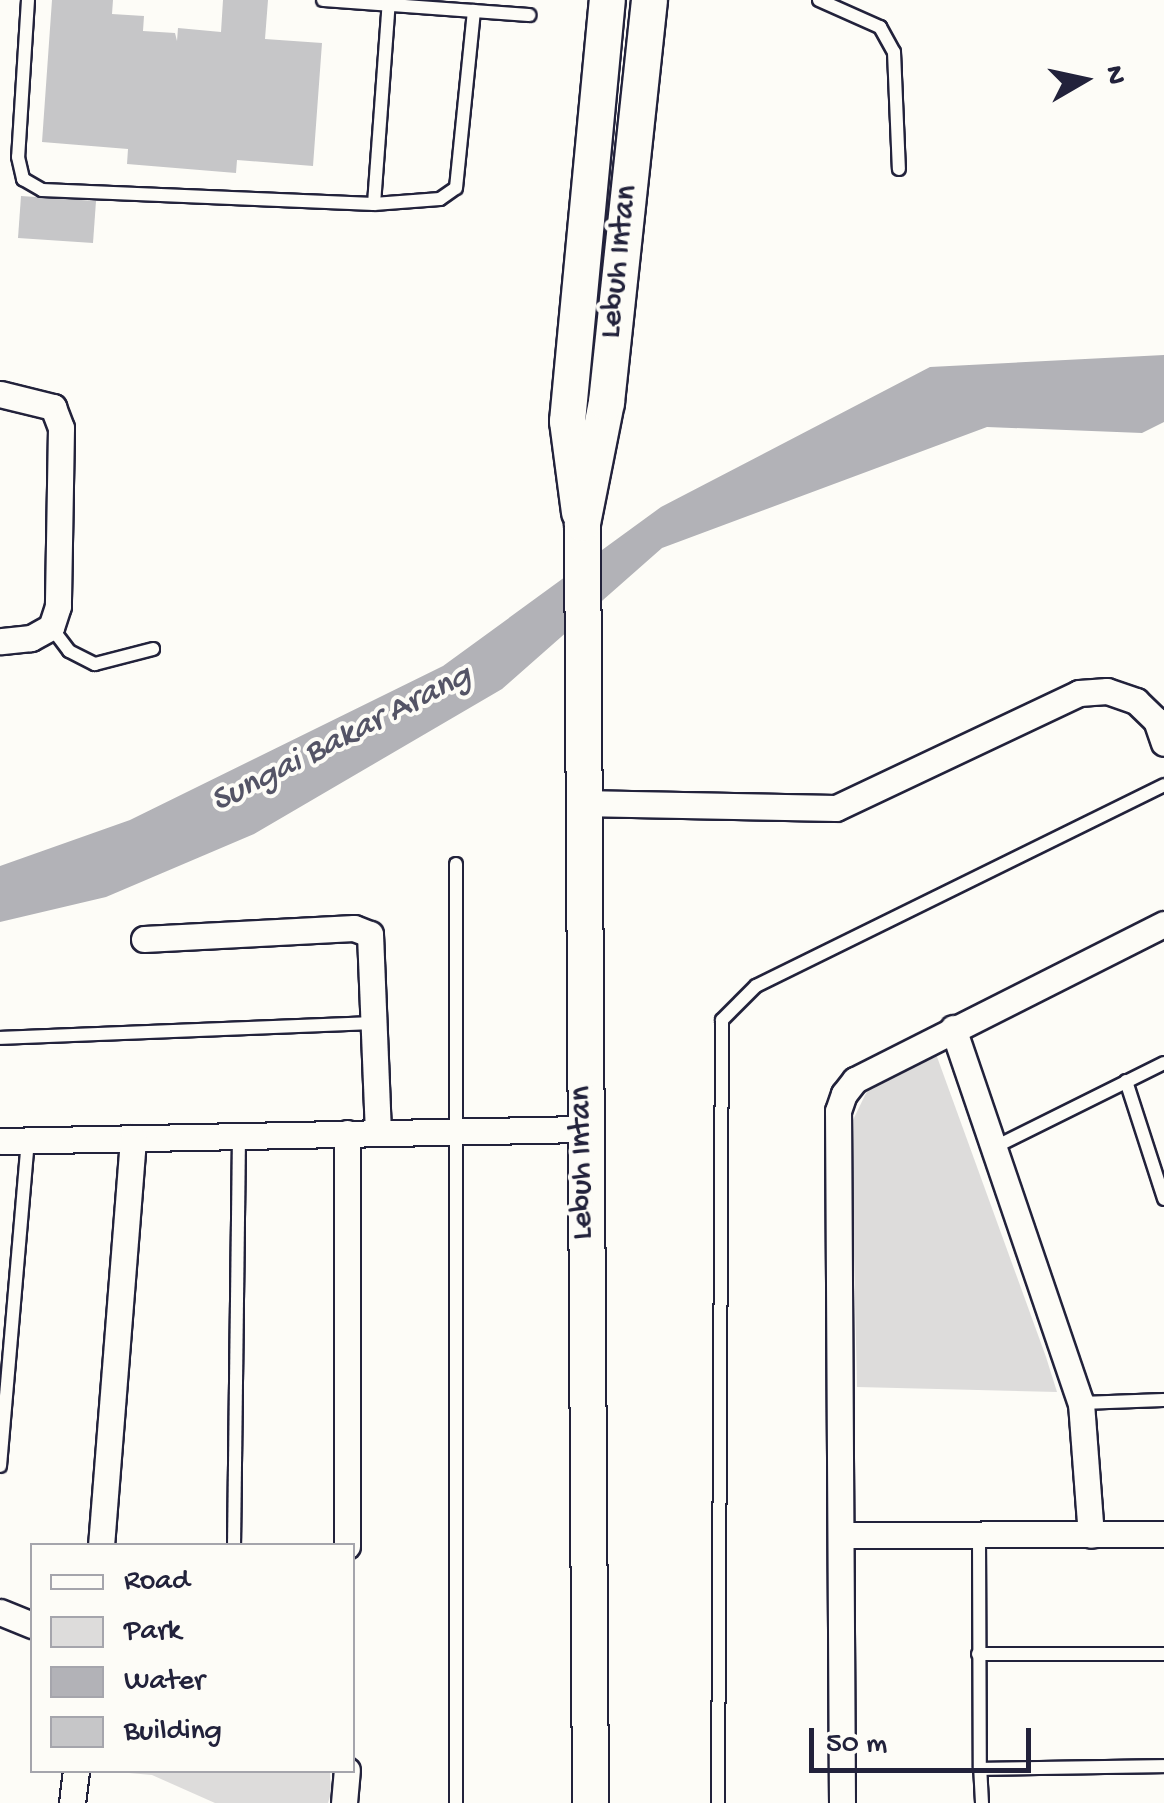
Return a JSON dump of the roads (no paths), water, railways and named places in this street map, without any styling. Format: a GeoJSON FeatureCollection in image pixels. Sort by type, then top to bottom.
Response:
{"type":"FeatureCollection","features":[{"type":"Feature","properties":{"kind":"main road","name":"Lebuh Intan"},"geometry":{"type":"LineString","coordinates":[[590,1803],[581,536],[567,422],[607,0]]}},
{"type":"Feature","properties":{"kind":"main road","name":"Lebuh Intan"},"geometry":{"type":"LineString","coordinates":[[581,536],[606,402],[649,0]]}},
{"type":"Feature","properties":{"kind":"street"},"geometry":{"type":"LineString","coordinates":[[0,394],[53,407],[61,428],[58,606],[52,627],[31,638],[0,641]]}},
{"type":"Feature","properties":{"kind":"street"},"geometry":{"type":"LineString","coordinates":[[580,803],[836,808],[1079,694],[1107,691],[1136,701],[1156,720],[1164,743]]}},
{"type":"Feature","properties":{"kind":"street"},"geometry":{"type":"LineString","coordinates":[[842,1803],[838,1111],[854,1080],[1164,924]]}},
{"type":"Feature","properties":{"kind":"street"},"geometry":{"type":"LineString","coordinates":[[144,939],[364,930],[374,942],[378,1132]]}},
{"type":"Feature","properties":{"kind":"street"},"geometry":{"type":"LineString","coordinates":[[953,1028],[1081,1403],[1092,1536]]}},
{"type":"Feature","properties":{"kind":"street"},"geometry":{"type":"LineString","coordinates":[[0,1141],[583,1129]]}},
{"type":"Feature","properties":{"kind":"street"},"geometry":{"type":"LineString","coordinates":[[346,1133],[348,1543]]}},
{"type":"Feature","properties":{"kind":"street"},"geometry":{"type":"LineString","coordinates":[[102,1543],[133,1138]]}},
{"type":"Feature","properties":{"kind":"street"},"geometry":{"type":"LineString","coordinates":[[841,1535],[1164,1534]]}},
{"type":"Feature","properties":{"kind":"street"},"geometry":{"type":"LineString","coordinates":[[0,1612],[30,1624]]}},
{"type":"Feature","properties":{"kind":"street"},"geometry":{"type":"LineString","coordinates":[[72,1803],[76,1773]]}},
{"type":"Feature","properties":{"kind":"street"},"geometry":{"type":"LineString","coordinates":[[344,1803],[346,1773]]}},
{"type":"Feature","properties":{"kind":"lane"},"geometry":{"type":"LineString","coordinates":[[28,0],[18,157],[23,180],[42,190],[374,204],[440,199],[456,188],[464,161],[474,11]]}},
{"type":"Feature","properties":{"kind":"lane"},"geometry":{"type":"LineString","coordinates":[[322,0],[529,15]]}},
{"type":"Feature","properties":{"kind":"lane"},"geometry":{"type":"LineString","coordinates":[[819,0],[880,27],[894,52],[899,169]]}},
{"type":"Feature","properties":{"kind":"lane"},"geometry":{"type":"LineString","coordinates":[[374,204],[389,2]]}},
{"type":"Feature","properties":{"kind":"lane"},"geometry":{"type":"LineString","coordinates":[[52,627],[68,650],[94,664],[153,649]]}},
{"type":"Feature","properties":{"kind":"lane"},"geometry":{"type":"LineString","coordinates":[[718,1803],[722,1020],[756,986],[1164,785]]}},
{"type":"Feature","properties":{"kind":"lane"},"geometry":{"type":"LineString","coordinates":[[456,864],[456,1803]]}},
{"type":"Feature","properties":{"kind":"lane"},"geometry":{"type":"LineString","coordinates":[[0,1038],[376,1023]]}},
{"type":"Feature","properties":{"kind":"lane"},"geometry":{"type":"LineString","coordinates":[[995,1147],[1164,1063]]}},
{"type":"Feature","properties":{"kind":"lane"},"geometry":{"type":"LineString","coordinates":[[1126,1080],[1164,1199]]}},
{"type":"Feature","properties":{"kind":"lane"},"geometry":{"type":"LineString","coordinates":[[234,1543],[239,1135]]}},
{"type":"Feature","properties":{"kind":"lane"},"geometry":{"type":"LineString","coordinates":[[0,1466],[28,1141]]}},
{"type":"Feature","properties":{"kind":"lane"},"geometry":{"type":"LineString","coordinates":[[1081,1403],[1164,1400]]}},
{"type":"Feature","properties":{"kind":"lane"},"geometry":{"type":"LineString","coordinates":[[979,1537],[982,1803]]}},
{"type":"Feature","properties":{"kind":"lane"},"geometry":{"type":"LineString","coordinates":[[978,1654],[1164,1654]]}},
{"type":"Feature","properties":{"kind":"lane"},"geometry":{"type":"LineString","coordinates":[[980,1770],[1164,1766]]}},
{"type":"Feature","properties":{"kind":"water","name":"Sungai Bakar Arang"},"geometry":{"type":"Polygon","coordinates":[[[1164,355],[1164,422],[1142,433],[987,427],[662,548],[502,689],[254,834],[106,897],[0,922],[0,866],[130,820],[443,666],[661,507],[930,367],[1164,355]]]}}]}
